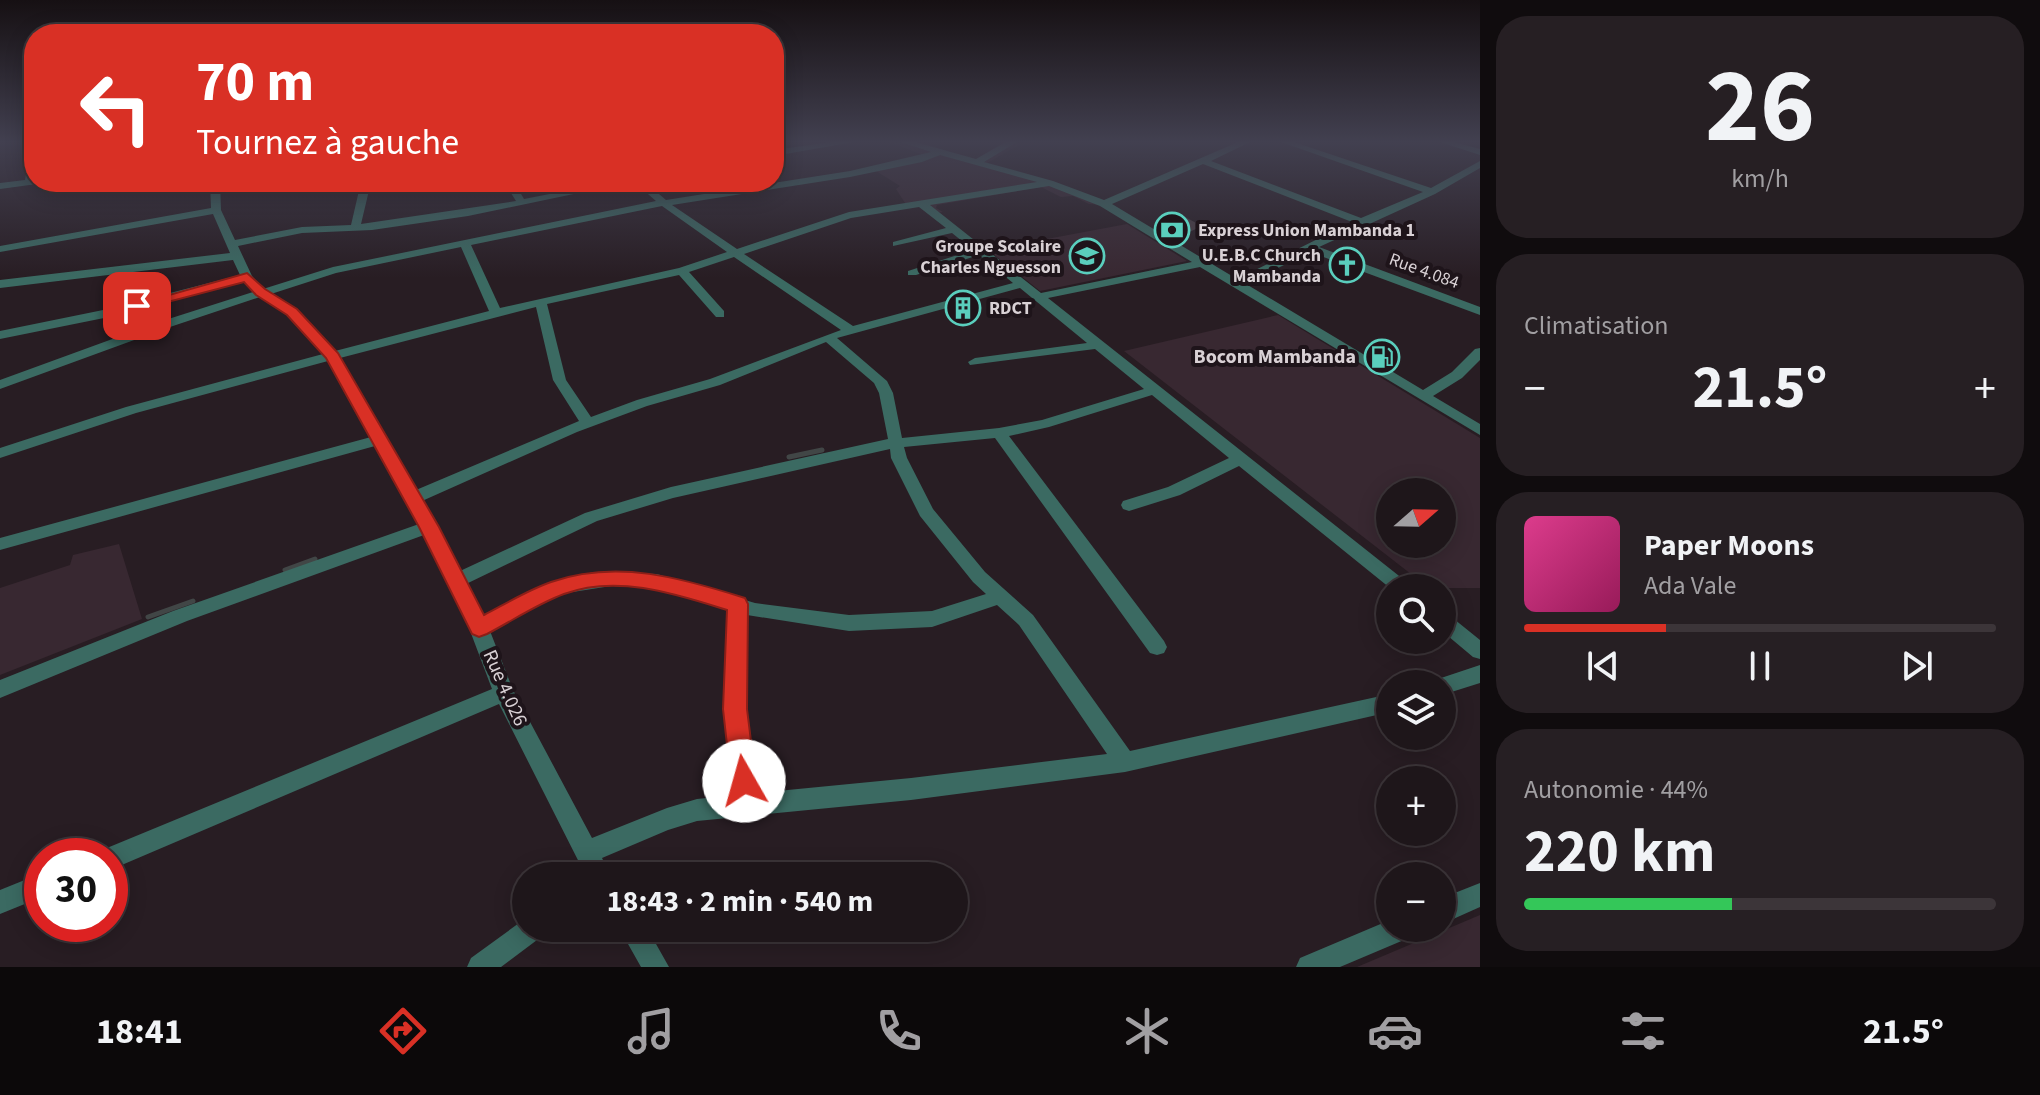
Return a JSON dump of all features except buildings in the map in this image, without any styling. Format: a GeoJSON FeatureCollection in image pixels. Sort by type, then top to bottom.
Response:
{"type":"FeatureCollection","features":[{"type":"Feature","properties":{"kind":"street"},"geometry":{"type":"LineString","coordinates":[[0,453],[131,410],[332,356],[496,313],[682,271],[849,215],[1023,187]]}},
{"type":"Feature","properties":{"kind":"street"},"geometry":{"type":"LineString","coordinates":[[1061,187],[1104,204],[1480,430]]}},
{"type":"Feature","properties":{"kind":"street"},"geometry":{"type":"LineString","coordinates":[[1104,204],[1143,187]]}},
{"type":"Feature","properties":{"kind":"street"},"geometry":{"type":"LineString","coordinates":[[1271,187],[1361,222]]}},
{"type":"Feature","properties":{"kind":"street"},"geometry":{"type":"LineString","coordinates":[[1418,187],[1432,192]]}},
{"type":"Feature","properties":{"kind":"street"},"geometry":{"type":"LineString","coordinates":[[1237,284],[1361,222],[1441,187]]}},
{"type":"Feature","properties":{"kind":"street","name":"Rue 4.026"},"geometry":{"type":"LineString","coordinates":[[215,192],[216,210],[247,277],[260,292],[292,312],[332,356],[413,498],[457,580],[504,693],[590,862]]}},
{"type":"Feature","properties":{"kind":"street"},"geometry":{"type":"LineString","coordinates":[[355,228],[364,192]]}},
{"type":"Feature","properties":{"kind":"street"},"geometry":{"type":"LineString","coordinates":[[515,192],[522,203]]}},
{"type":"Feature","properties":{"kind":"street"},"geometry":{"type":"LineString","coordinates":[[0,284],[233,250],[302,230],[355,228],[576,192]]}},
{"type":"Feature","properties":{"kind":"street"},"geometry":{"type":"LineString","coordinates":[[650,192],[850,330]]}},
{"type":"Feature","properties":{"kind":"street"},"geometry":{"type":"LineString","coordinates":[[0,385],[260,292],[333,270],[663,203],[734,192]]}},
{"type":"Feature","properties":{"kind":"street"},"geometry":{"type":"LineString","coordinates":[[921,203],[1385,574]]}},
{"type":"Feature","properties":{"kind":"street"},"geometry":{"type":"LineString","coordinates":[[0,249],[216,210]]}},
{"type":"Feature","properties":{"kind":"street"},"geometry":{"type":"LineString","coordinates":[[897,244],[954,229]]}},
{"type":"Feature","properties":{"kind":"street"},"geometry":{"type":"LineString","coordinates":[[465,243],[496,313]]}},
{"type":"Feature","properties":{"kind":"street","name":"Rue 4.084"},"geometry":{"type":"LineString","coordinates":[[1311,248],[1480,311]]}},
{"type":"Feature","properties":{"kind":"street"},"geometry":{"type":"LineString","coordinates":[[912,273],[981,251]]}},
{"type":"Feature","properties":{"kind":"street"},"geometry":{"type":"LineString","coordinates":[[1038,297],[1202,263]]}},
{"type":"Feature","properties":{"kind":"street"},"geometry":{"type":"LineString","coordinates":[[682,271],[720,314]]}},
{"type":"Feature","properties":{"kind":"street"},"geometry":{"type":"LineString","coordinates":[[0,335],[109,313],[247,277]]}},
{"type":"Feature","properties":{"kind":"street"},"geometry":{"type":"LineString","coordinates":[[413,498],[589,423],[642,403],[715,382],[828,337],[1022,284]]}},
{"type":"Feature","properties":{"kind":"street"},"geometry":{"type":"LineString","coordinates":[[541,303],[559,385],[569,402],[589,423]]}},
{"type":"Feature","properties":{"kind":"street"},"geometry":{"type":"LineString","coordinates":[[828,337],[880,381],[886,393],[894,442],[926,512],[979,577],[1026,620],[1125,762]]}},
{"type":"Feature","properties":{"kind":"street"},"geometry":{"type":"LineString","coordinates":[[975,362],[1099,345]]}},
{"type":"Feature","properties":{"kind":"street"},"geometry":{"type":"LineString","coordinates":[[1423,396],[1457,375],[1480,352]]}},
{"type":"Feature","properties":{"kind":"street"},"geometry":{"type":"LineString","coordinates":[[457,580],[551,534],[630,504],[894,442],[999,433],[1044,424],[1155,390]]}},
{"type":"Feature","properties":{"kind":"street"},"geometry":{"type":"LineString","coordinates":[[999,433],[1157,647]]}},
{"type":"Feature","properties":{"kind":"street"},"geometry":{"type":"LineString","coordinates":[[0,544],[378,440]]}},
{"type":"Feature","properties":{"kind":"street"},"geometry":{"type":"LineString","coordinates":[[1129,505],[1174,491],[1241,459]]}},
{"type":"Feature","properties":{"kind":"street"},"geometry":{"type":"LineString","coordinates":[[0,689],[180,616],[429,527]]}},
{"type":"Feature","properties":{"kind":"street"},"geometry":{"type":"LineString","coordinates":[[479,628],[554,589],[611,579],[657,581],[738,604],[812,620],[917,622],[1002,596]]}},
{"type":"Feature","properties":{"kind":"street"},"geometry":{"type":"LineString","coordinates":[[738,604],[735,709],[747,804]]}},
{"type":"Feature","properties":{"kind":"street"},"geometry":{"type":"LineString","coordinates":[[1456,631],[1480,651]]}},
{"type":"Feature","properties":{"kind":"street"},"geometry":{"type":"LineString","coordinates":[[1456,682],[1480,674]]}},
{"type":"Feature","properties":{"kind":"street"},"geometry":{"type":"LineString","coordinates":[[128,850],[504,693]]}},
{"type":"Feature","properties":{"kind":"street"},"geometry":{"type":"LineString","coordinates":[[585,853],[697,810],[911,789],[1125,762],[1376,706]]}},
{"type":"Feature","properties":{"kind":"street"},"geometry":{"type":"LineString","coordinates":[[0,902],[24,892]]}},
{"type":"Feature","properties":{"kind":"street"},"geometry":{"type":"LineString","coordinates":[[1456,905],[1480,895]]}},
{"type":"Feature","properties":{"kind":"street"},"geometry":{"type":"LineString","coordinates":[[1309,967],[1376,939]]}},
{"type":"Feature","properties":{"kind":"street"},"geometry":{"type":"LineString","coordinates":[[480,967],[513,942]]}},
{"type":"Feature","properties":{"kind":"street"},"geometry":{"type":"LineString","coordinates":[[641,942],[656,967]]}},
{"type":"Feature","properties":{"kind":"shaded area"},"geometry":{"type":"Polygon","coordinates":[[[1040,187],[937,205],[936,208],[943,212],[930,214],[919,205],[907,206],[896,189],[1040,187]]]}},
{"type":"Feature","properties":{"kind":"shaded area"},"geometry":{"type":"Polygon","coordinates":[[[1041,187],[1054,187],[1104,205],[1089,204],[1073,196],[1061,197],[1041,187]]]}},
{"type":"Feature","properties":{"kind":"shaded area","name":"Groupe Scolaire Charles Nguesson"},"geometry":{"type":"Polygon","coordinates":[[[1127,224],[1187,261],[1040,291],[988,250],[1127,224]]]}},
{"type":"Feature","properties":{"kind":"shaded area"},"geometry":{"type":"Polygon","coordinates":[[[1278,315],[1480,438],[1480,588],[1456,588],[1456,574],[1411,574],[1390,558],[1456,558],[1456,478],[1376,478],[1376,547],[1124,351],[1278,315]]]}},
{"type":"Feature","properties":{"kind":"shaded area"},"geometry":{"type":"Polygon","coordinates":[[[119,544],[142,619],[0,675],[0,588],[70,565],[73,555],[119,544]]]}},
{"type":"Feature","properties":{"kind":"shaded area"},"geometry":{"type":"Polygon","coordinates":[[[1480,915],[1480,967],[1357,967],[1416,942],[1456,942],[1456,925],[1480,915]]]}},
{"type":"Feature","properties":{"kind":"waterway"},"geometry":{"type":"LineString","coordinates":[[789,457],[822,450]]}},
{"type":"Feature","properties":{"kind":"waterway"},"geometry":{"type":"LineString","coordinates":[[285,570],[315,559]]}},
{"type":"Feature","properties":{"kind":"waterway"},"geometry":{"type":"LineString","coordinates":[[148,617],[193,601]]}},
{"type":"Feature","properties":{"kind":"place","name":"Express Union Mambanda 1"},"geometry":{"type":"Point","coordinates":[1172,230]}},
{"type":"Feature","properties":{"kind":"place","name":"Groupe Scolaire Charles Nguesson"},"geometry":{"type":"Point","coordinates":[1087,256]}},
{"type":"Feature","properties":{"kind":"place","name":"U.E.B.C Church Mambanda"},"geometry":{"type":"Point","coordinates":[1347,265]}},
{"type":"Feature","properties":{"kind":"place","name":"RDCT"},"geometry":{"type":"Point","coordinates":[963,308]}},
{"type":"Feature","properties":{"kind":"place","name":"Bocom Mambanda"},"geometry":{"type":"Point","coordinates":[1382,357]}},
{"type":"Feature","properties":{"kind":"route"},"geometry":{"type":"LineString","coordinates":[[137,306],[247,277],[260,292],[292,312],[332,356],[429,527],[479,628],[554,589],[611,579],[657,581],[738,604],[735,709],[744,781]]}}]}
